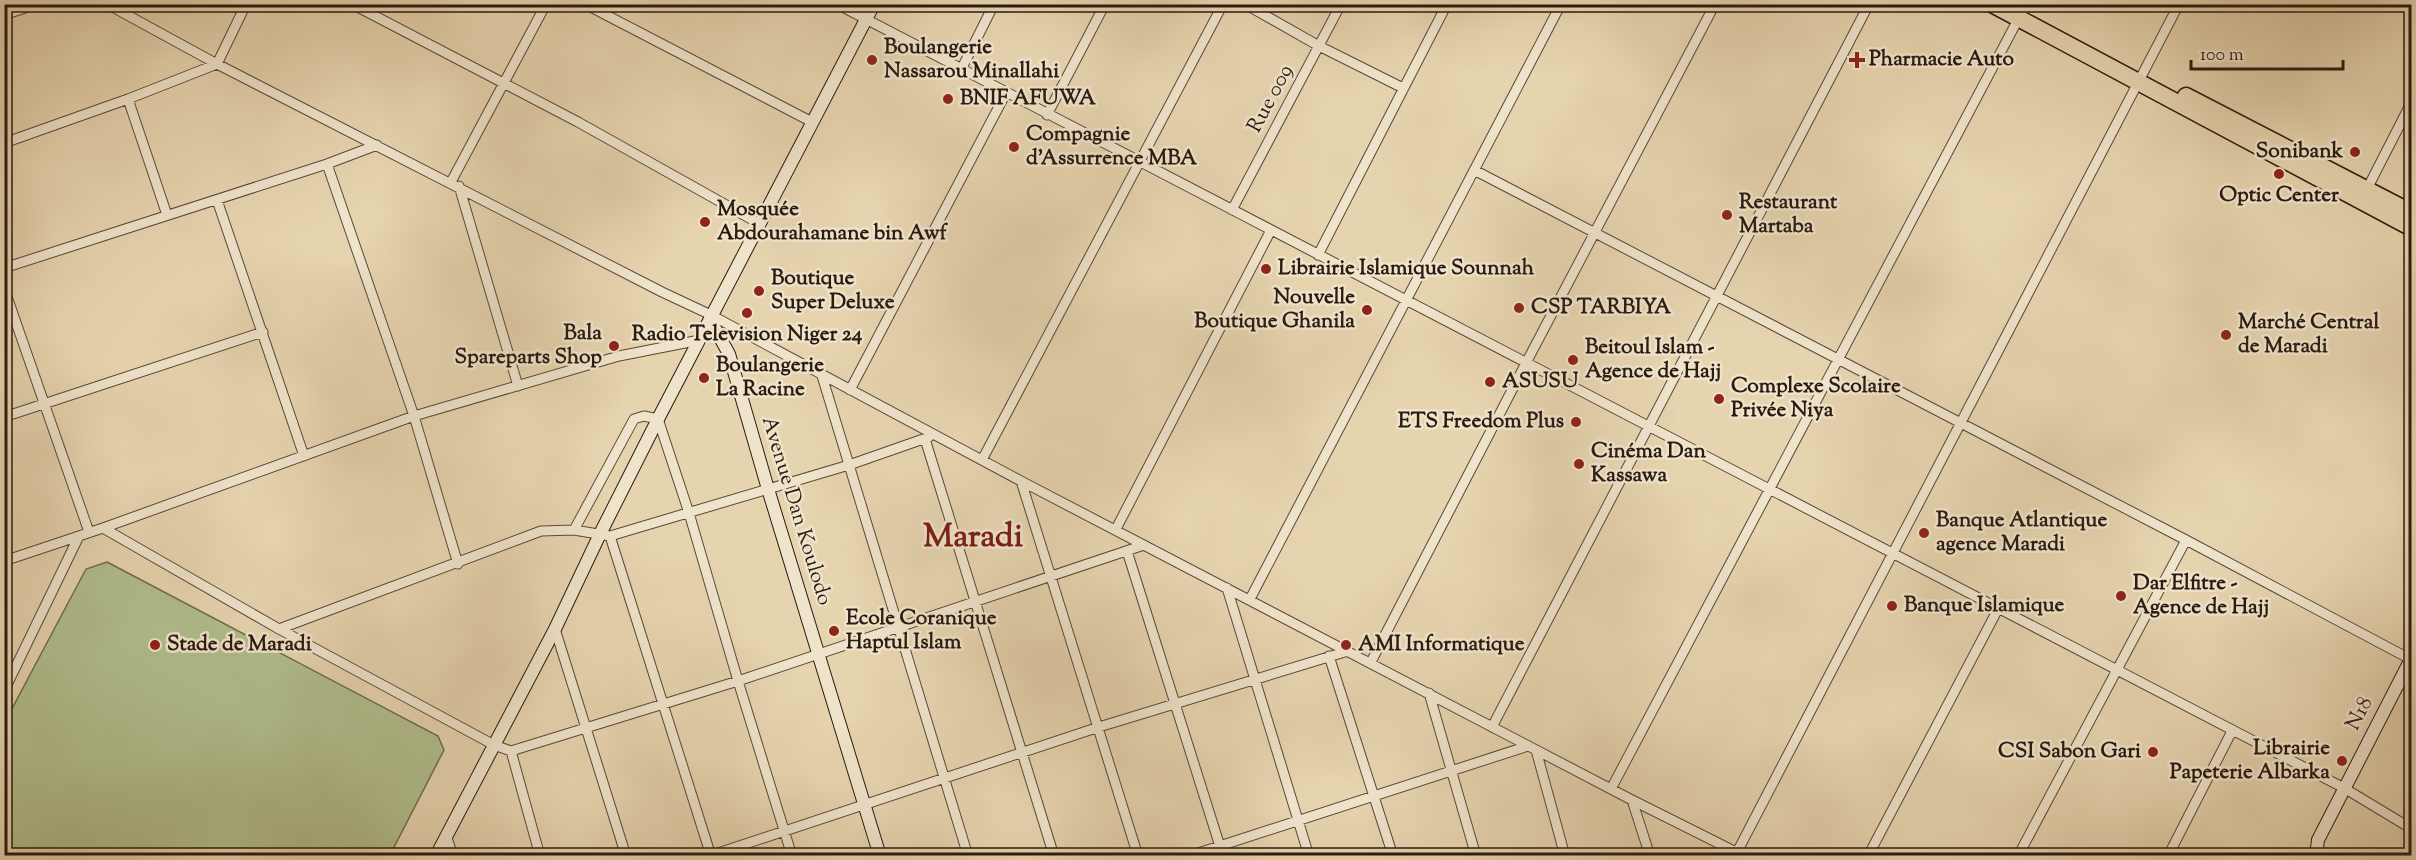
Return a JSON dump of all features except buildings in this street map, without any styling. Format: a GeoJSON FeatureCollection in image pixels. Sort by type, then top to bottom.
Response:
{"type":"FeatureCollection","features":[{"type":"Feature","properties":{"kind":"highway"},"geometry":{"type":"LineString","coordinates":[[1992,4],[2018,11],[2139,75],[2363,196],[2412,228]]}},
{"type":"Feature","properties":{"kind":"highway"},"geometry":{"type":"LineString","coordinates":[[2363,196],[2412,213]]}},
{"type":"Feature","properties":{"kind":"street"},"geometry":{"type":"LineString","coordinates":[[4,15],[37,4]]}},
{"type":"Feature","properties":{"kind":"street"},"geometry":{"type":"LineString","coordinates":[[106,4],[217,64],[455,184],[850,390],[929,437],[982,460],[1739,854],[2139,75],[2179,4]]}},
{"type":"Feature","properties":{"kind":"street"},"geometry":{"type":"LineString","coordinates":[[4,143],[128,99],[217,64],[246,4]]}},
{"type":"Feature","properties":{"kind":"street"},"geometry":{"type":"LineString","coordinates":[[352,4],[649,161],[760,224]]}},
{"type":"Feature","properties":{"kind":"street"},"geometry":{"type":"LineString","coordinates":[[518,386],[455,184],[504,83],[546,4]]}},
{"type":"Feature","properties":{"kind":"street"},"geometry":{"type":"LineString","coordinates":[[585,4],[812,122]]}},
{"type":"Feature","properties":{"kind":"street"},"geometry":{"type":"LineString","coordinates":[[837,4],[1769,491],[2344,788],[2412,829]]}},
{"type":"Feature","properties":{"kind":"street"},"geometry":{"type":"LineString","coordinates":[[436,855],[605,535],[658,419],[874,4]]}},
{"type":"Feature","properties":{"kind":"street"},"geometry":{"type":"LineString","coordinates":[[961,70],[994,4]]}},
{"type":"Feature","properties":{"kind":"street"},"geometry":{"type":"LineString","coordinates":[[1047,115],[1105,4]]}},
{"type":"Feature","properties":{"kind":"street"},"geometry":{"type":"LineString","coordinates":[[982,460],[1224,4]]}},
{"type":"Feature","properties":{"kind":"street"},"geometry":{"type":"LineString","coordinates":[[1245,4],[1319,46],[1403,88]]}},
{"type":"Feature","properties":{"kind":"street","name":"Rue 009"},"geometry":{"type":"LineString","coordinates":[[1233,210],[1341,4]]}},
{"type":"Feature","properties":{"kind":"street"},"geometry":{"type":"LineString","coordinates":[[1318,255],[1447,4]]}},
{"type":"Feature","properties":{"kind":"street"},"geometry":{"type":"LineString","coordinates":[[1250,599],[1561,4]]}},
{"type":"Feature","properties":{"kind":"street"},"geometry":{"type":"LineString","coordinates":[[1371,662],[1715,4]]}},
{"type":"Feature","properties":{"kind":"street"},"geometry":{"type":"LineString","coordinates":[[1492,727],[1869,4]]}},
{"type":"Feature","properties":{"kind":"street"},"geometry":{"type":"LineString","coordinates":[[1611,789],[1839,360],[2018,11]]}},
{"type":"Feature","properties":{"kind":"street"},"geometry":{"type":"LineString","coordinates":[[850,390],[1006,93]]}},
{"type":"Feature","properties":{"kind":"street"},"geometry":{"type":"LineString","coordinates":[[128,99],[167,214]]}},
{"type":"Feature","properties":{"kind":"street"},"geometry":{"type":"LineString","coordinates":[[2363,196],[2412,102]]}},
{"type":"Feature","properties":{"kind":"street"},"geometry":{"type":"LineString","coordinates":[[4,268],[327,164],[377,145]]}},
{"type":"Feature","properties":{"kind":"street"},"geometry":{"type":"LineString","coordinates":[[327,164],[414,416],[458,564]]}},
{"type":"Feature","properties":{"kind":"street"},"geometry":{"type":"LineString","coordinates":[[1474,170],[2411,658]]}},
{"type":"Feature","properties":{"kind":"street"},"geometry":{"type":"LineString","coordinates":[[217,200],[304,456]]}},
{"type":"Feature","properties":{"kind":"street"},"geometry":{"type":"LineString","coordinates":[[1116,529],[1271,230]]}},
{"type":"Feature","properties":{"kind":"street"},"geometry":{"type":"LineString","coordinates":[[4,288],[84,534],[4,691]]}},
{"type":"Feature","properties":{"kind":"street","name":"Avenue Dan Koulodo"},"geometry":{"type":"LineString","coordinates":[[711,317],[729,354],[880,855]]}},
{"type":"Feature","properties":{"kind":"street"},"geometry":{"type":"LineString","coordinates":[[4,417],[263,332]]}},
{"type":"Feature","properties":{"kind":"street"},"geometry":{"type":"LineString","coordinates":[[4,561],[103,528],[414,416],[619,356],[700,340]]}},
{"type":"Feature","properties":{"kind":"street"},"geometry":{"type":"LineString","coordinates":[[822,376],[968,855]]}},
{"type":"Feature","properties":{"kind":"street"},"geometry":{"type":"LineString","coordinates":[[574,530],[634,419],[644,416],[658,419]]}},
{"type":"Feature","properties":{"kind":"street"},"geometry":{"type":"LineString","coordinates":[[658,419],[689,513],[792,855]]}},
{"type":"Feature","properties":{"kind":"street"},"geometry":{"type":"LineString","coordinates":[[279,629],[458,564],[541,531],[574,530],[605,535],[689,513],[849,465],[929,437]]}},
{"type":"Feature","properties":{"kind":"street"},"geometry":{"type":"LineString","coordinates":[[929,437],[974,601],[1054,855]]}},
{"type":"Feature","properties":{"kind":"street"},"geometry":{"type":"LineString","coordinates":[[1021,481],[1138,855]]}},
{"type":"Feature","properties":{"kind":"street"},"geometry":{"type":"LineString","coordinates":[[103,528],[279,629],[494,745],[511,751],[898,629],[974,601],[1144,545]]}},
{"type":"Feature","properties":{"kind":"street"},"geometry":{"type":"LineString","coordinates":[[605,535],[663,704],[710,855],[1176,703],[1348,651]]}},
{"type":"Feature","properties":{"kind":"street"},"geometry":{"type":"LineString","coordinates":[[2018,855],[2186,540]]}},
{"type":"Feature","properties":{"kind":"street"},"geometry":{"type":"LineString","coordinates":[[1127,551],[1222,851]]}},
{"type":"Feature","properties":{"kind":"street"},"geometry":{"type":"LineString","coordinates":[[1227,588],[1309,855]]}},
{"type":"Feature","properties":{"kind":"street"},"geometry":{"type":"LineString","coordinates":[[1868,855],[1998,609]]}},
{"type":"Feature","properties":{"kind":"street"},"geometry":{"type":"LineString","coordinates":[[555,629],[626,855]]}},
{"type":"Feature","properties":{"kind":"street"},"geometry":{"type":"LineString","coordinates":[[1329,656],[1393,855]]}},
{"type":"Feature","properties":{"kind":"street","name":"N18"},"geometry":{"type":"LineString","coordinates":[[2316,855],[2318,840],[2411,658]]}},
{"type":"Feature","properties":{"kind":"street"},"geometry":{"type":"LineString","coordinates":[[1429,693],[1476,855]]}},
{"type":"Feature","properties":{"kind":"street"},"geometry":{"type":"LineString","coordinates":[[2169,855],[2232,731]]}},
{"type":"Feature","properties":{"kind":"street"},"geometry":{"type":"LineString","coordinates":[[1189,855],[1222,851],[1299,821],[1374,796],[1450,771],[1532,748]]}},
{"type":"Feature","properties":{"kind":"street"},"geometry":{"type":"LineString","coordinates":[[1532,748],[1565,855]]}},
{"type":"Feature","properties":{"kind":"street"},"geometry":{"type":"LineString","coordinates":[[511,751],[540,855]]}},
{"type":"Feature","properties":{"kind":"street"},"geometry":{"type":"LineString","coordinates":[[1632,800],[1650,855]]}},
{"type":"Feature","properties":{"kind":"street"},"geometry":{"type":"LineString","coordinates":[[446,835],[453,855]]}},
{"type":"Feature","properties":{"kind":"street"},"geometry":{"type":"LineString","coordinates":[[2309,855],[2318,840]]}},
{"type":"Feature","properties":{"kind":"green space","name":"Stade de Maradi"},"geometry":{"type":"Polygon","coordinates":[[[107,562],[438,736],[444,750],[390,855],[5,855],[5,722],[86,569],[107,562]]]}},
{"type":"Feature","properties":{"kind":"place","name":"Boulangerie Nassarou Minallahi"},"geometry":{"type":"Point","coordinates":[872,60]}},
{"type":"Feature","properties":{"kind":"place","name":"Pharmacie Auto"},"geometry":{"type":"Point","coordinates":[1857,60]}},
{"type":"Feature","properties":{"kind":"place","name":"BNIF AFUWA"},"geometry":{"type":"Point","coordinates":[948,99]}},
{"type":"Feature","properties":{"kind":"place","name":"Compagnie d'Assurrence MBA"},"geometry":{"type":"Point","coordinates":[1014,147]}},
{"type":"Feature","properties":{"kind":"place","name":"Sonibank"},"geometry":{"type":"Point","coordinates":[2355,152]}},
{"type":"Feature","properties":{"kind":"place","name":"Optic Center"},"geometry":{"type":"Point","coordinates":[2279,174]}},
{"type":"Feature","properties":{"kind":"place","name":"Restaurant Martaba"},"geometry":{"type":"Point","coordinates":[1727,215]}},
{"type":"Feature","properties":{"kind":"place","name":"Mosquée Abdourahamane bin Awf"},"geometry":{"type":"Point","coordinates":[705,222]}},
{"type":"Feature","properties":{"kind":"place","name":"Librairie Islamique Sounnah"},"geometry":{"type":"Point","coordinates":[1266,269]}},
{"type":"Feature","properties":{"kind":"place","name":"Boutique Super Deluxe"},"geometry":{"type":"Point","coordinates":[759,291]}},
{"type":"Feature","properties":{"kind":"place","name":"CSP TARBIYA"},"geometry":{"type":"Point","coordinates":[1519,308]}},
{"type":"Feature","properties":{"kind":"place","name":"Nouvelle Boutique Ghanila"},"geometry":{"type":"Point","coordinates":[1367,310]}},
{"type":"Feature","properties":{"kind":"place","name":"Radio Television Niger 24"},"geometry":{"type":"Point","coordinates":[747,313]}},
{"type":"Feature","properties":{"kind":"place","name":"Marché Central de Maradi"},"geometry":{"type":"Point","coordinates":[2226,335]}},
{"type":"Feature","properties":{"kind":"place","name":"Bala Spareparts Shop"},"geometry":{"type":"Point","coordinates":[614,346]}},
{"type":"Feature","properties":{"kind":"place","name":"Beitoul Islam - Agence de Hajj"},"geometry":{"type":"Point","coordinates":[1573,360]}},
{"type":"Feature","properties":{"kind":"place","name":"Boulangerie La Racine"},"geometry":{"type":"Point","coordinates":[704,378]}},
{"type":"Feature","properties":{"kind":"place","name":"ASUSU"},"geometry":{"type":"Point","coordinates":[1490,382]}},
{"type":"Feature","properties":{"kind":"place","name":"Complexe Scolaire Privée Niya"},"geometry":{"type":"Point","coordinates":[1719,399]}},
{"type":"Feature","properties":{"kind":"place","name":"ETS Freedom Plus"},"geometry":{"type":"Point","coordinates":[1576,422]}},
{"type":"Feature","properties":{"kind":"place","name":"Cinéma Dan Kassawa"},"geometry":{"type":"Point","coordinates":[1579,464]}},
{"type":"Feature","properties":{"kind":"place","name":"Banque Atlantique agence Maradi"},"geometry":{"type":"Point","coordinates":[1924,533]}},
{"type":"Feature","properties":{"kind":"place","name":"Dar Elfitre - Agence de Hajj"},"geometry":{"type":"Point","coordinates":[2121,596]}},
{"type":"Feature","properties":{"kind":"place","name":"Banque Islamique"},"geometry":{"type":"Point","coordinates":[1892,606]}},
{"type":"Feature","properties":{"kind":"place","name":"Ecole Coranique Haptul Islam"},"geometry":{"type":"Point","coordinates":[834,631]}},
{"type":"Feature","properties":{"kind":"place","name":"Stade de Maradi"},"geometry":{"type":"Point","coordinates":[155,645]}},
{"type":"Feature","properties":{"kind":"place","name":"AMI Informatique"},"geometry":{"type":"Point","coordinates":[1346,645]}},
{"type":"Feature","properties":{"kind":"place","name":"CSI Sabon Gari"},"geometry":{"type":"Point","coordinates":[2153,752]}},
{"type":"Feature","properties":{"kind":"place","name":"Librairie Papeterie Albarka"},"geometry":{"type":"Point","coordinates":[2342,761]}},
{"type":"Feature","properties":{"kind":"district","name":"Maradi"},"geometry":{"type":"Point","coordinates":[973,538]}}]}
